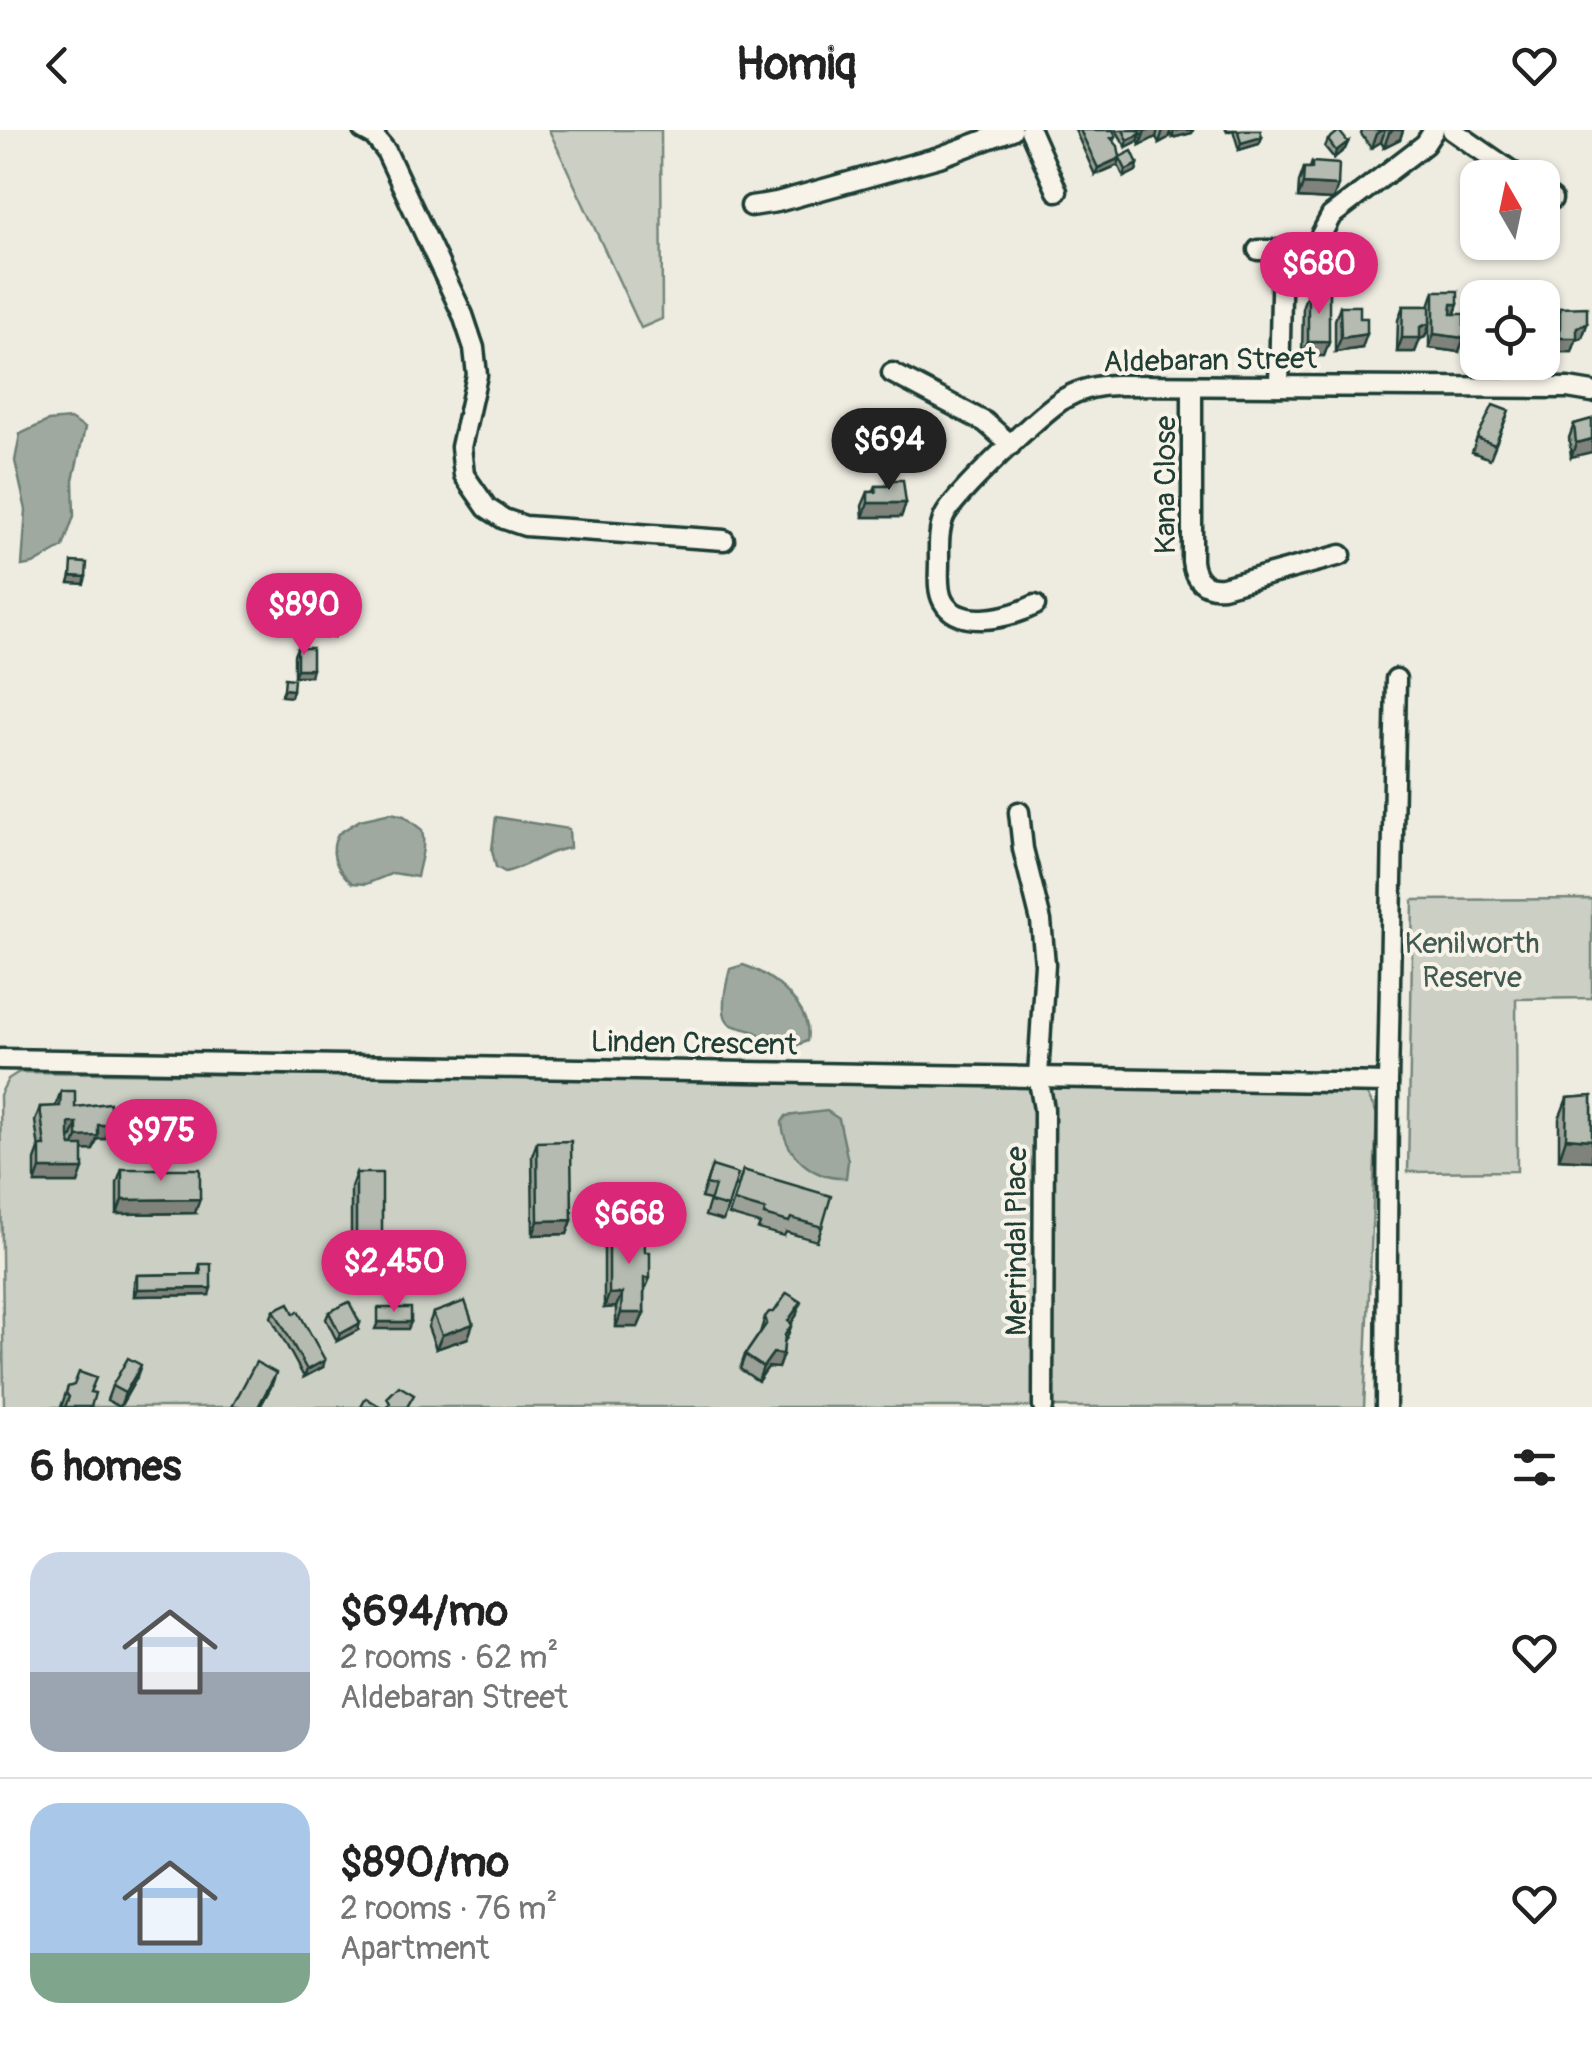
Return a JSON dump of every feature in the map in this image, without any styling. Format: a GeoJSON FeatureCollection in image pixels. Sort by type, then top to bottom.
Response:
{"type":"FeatureCollection","features":[{"type":"Feature","properties":{"kind":"street"},"geometry":{"type":"LineString","coordinates":[[365,130],[386,151],[471,336],[478,375],[460,456],[468,483],[480,501],[495,514],[524,526],[724,540]]}},
{"type":"Feature","properties":{"kind":"street"},"geometry":{"type":"LineString","coordinates":[[752,206],[939,157],[1012,130]]}},
{"type":"Feature","properties":{"kind":"street"},"geometry":{"type":"LineString","coordinates":[[1030,130],[1058,191]]}},
{"type":"Feature","properties":{"kind":"street"},"geometry":{"type":"LineString","coordinates":[[1258,250],[1313,250],[1331,216],[1425,144],[1434,130]]}},
{"type":"Feature","properties":{"kind":"street"},"geometry":{"type":"LineString","coordinates":[[1452,130],[1495,160]]}},
{"type":"Feature","properties":{"kind":"street"},"geometry":{"type":"LineString","coordinates":[[1279,386],[1282,250]]}},
{"type":"Feature","properties":{"kind":"street"},"geometry":{"type":"LineString","coordinates":[[892,374],[985,422],[1010,445]]}},
{"type":"Feature","properties":{"kind":"street","name":"Aldebaran Street"},"geometry":{"type":"LineString","coordinates":[[1035,605],[1012,615],[966,616],[946,605],[940,590],[939,541],[946,512],[1010,445],[1066,397],[1108,385],[1568,388],[1592,392]]}},
{"type":"Feature","properties":{"kind":"street","name":"Kana Close"},"geometry":{"type":"LineString","coordinates":[[1192,386],[1192,560],[1196,588],[1223,586],[1341,555]]}},
{"type":"Feature","properties":{"kind":"street"},"geometry":{"type":"LineString","coordinates":[[1386,1407],[1396,679]]}},
{"type":"Feature","properties":{"kind":"street","name":"Merrindal Place"},"geometry":{"type":"LineString","coordinates":[[1019,812],[1022,849],[1041,921],[1045,964],[1038,1076],[1044,1109],[1043,1407]]}},
{"type":"Feature","properties":{"kind":"street","name":"Linden Crescent"},"geometry":{"type":"LineString","coordinates":[[0,1059],[1388,1084]]}},
{"type":"Feature","properties":{"kind":"green space"},"geometry":{"type":"Polygon","coordinates":[[[549,130],[661,130],[662,319],[641,328],[549,130]]]}},
{"type":"Feature","properties":{"kind":"green space","name":"Kenilworth Reserve"},"geometry":{"type":"Polygon","coordinates":[[[1592,899],[1592,998],[1516,999],[1517,1171],[1408,1172],[1413,900],[1592,899]]]}},
{"type":"Feature","properties":{"kind":"green space"},"geometry":{"type":"Polygon","coordinates":[[[19,1072],[1351,1088],[1367,1094],[1377,1114],[1364,1407],[4,1407],[0,1095],[8,1079],[19,1072]]]}},
{"type":"Feature","properties":{"kind":"shaded area"},"geometry":{"type":"Polygon","coordinates":[[[70,419],[85,428],[73,480],[74,516],[63,547],[22,566],[26,510],[15,461],[20,434],[48,421],[70,419]]]}},
{"type":"Feature","properties":{"kind":"shaded area"},"geometry":{"type":"Polygon","coordinates":[[[391,813],[404,816],[422,830],[417,877],[393,873],[366,884],[352,883],[336,861],[338,834],[360,820],[391,813]]]}},
{"type":"Feature","properties":{"kind":"shaded area"},"geometry":{"type":"Polygon","coordinates":[[[496,817],[569,829],[570,848],[505,872],[496,867],[492,850],[496,817]]]}},
{"type":"Feature","properties":{"kind":"shaded area"},"geometry":{"type":"Polygon","coordinates":[[[743,965],[778,984],[797,1004],[804,1016],[807,1041],[790,1048],[771,1046],[762,1036],[728,1021],[724,1012],[730,969],[743,965]]]}},
{"type":"Feature","properties":{"kind":"shaded area"},"geometry":{"type":"Polygon","coordinates":[[[827,1111],[839,1119],[848,1161],[846,1178],[822,1175],[802,1163],[784,1134],[782,1122],[786,1116],[827,1111]]]}},
{"type":"Feature","properties":{"kind":"building"},"geometry":{"type":"Polygon","coordinates":[[[1080,130],[1113,130],[1116,136],[1111,138],[1120,157],[1132,151],[1138,164],[1126,170],[1120,158],[1098,168],[1080,130]]]}},
{"type":"Feature","properties":{"kind":"building"},"geometry":{"type":"Polygon","coordinates":[[[1123,130],[1138,130],[1141,134],[1128,140],[1123,130]]]}},
{"type":"Feature","properties":{"kind":"building"},"geometry":{"type":"Polygon","coordinates":[[[1260,130],[1262,137],[1241,143],[1238,131],[1260,130]]]}},
{"type":"Feature","properties":{"kind":"building"},"geometry":{"type":"Polygon","coordinates":[[[1339,131],[1348,142],[1336,151],[1328,140],[1339,131]]]}},
{"type":"Feature","properties":{"kind":"building"},"geometry":{"type":"Polygon","coordinates":[[[1312,162],[1339,164],[1338,186],[1303,184],[1304,168],[1312,168],[1312,162]]]}},
{"type":"Feature","properties":{"kind":"building"},"geometry":{"type":"Polygon","coordinates":[[[1308,291],[1329,291],[1329,342],[1308,342],[1308,291]]]}},
{"type":"Feature","properties":{"kind":"building"},"geometry":{"type":"Polygon","coordinates":[[[1434,291],[1458,291],[1458,304],[1452,304],[1451,314],[1460,314],[1460,337],[1434,334],[1434,291]]]}},
{"type":"Feature","properties":{"kind":"building"},"geometry":{"type":"Polygon","coordinates":[[[1340,306],[1360,306],[1360,318],[1367,318],[1367,334],[1341,338],[1340,306]]]}},
{"type":"Feature","properties":{"kind":"building"},"geometry":{"type":"Polygon","coordinates":[[[1403,306],[1430,306],[1430,323],[1420,327],[1420,338],[1402,338],[1403,306]]]}},
{"type":"Feature","properties":{"kind":"building"},"geometry":{"type":"Polygon","coordinates":[[[1587,307],[1587,324],[1577,327],[1577,338],[1560,338],[1560,308],[1587,307]]]}},
{"type":"Feature","properties":{"kind":"building"},"geometry":{"type":"Polygon","coordinates":[[[1493,405],[1509,411],[1495,445],[1477,438],[1493,405]]]}},
{"type":"Feature","properties":{"kind":"building"},"geometry":{"type":"Polygon","coordinates":[[[1592,419],[1592,439],[1576,443],[1574,424],[1592,419]]]}},
{"type":"Feature","properties":{"kind":"building"},"geometry":{"type":"Polygon","coordinates":[[[888,480],[903,480],[906,503],[868,503],[868,492],[876,492],[876,486],[888,486],[888,480]]]}},
{"type":"Feature","properties":{"kind":"building"},"geometry":{"type":"Polygon","coordinates":[[[72,562],[87,563],[86,577],[71,576],[72,562]]]}},
{"type":"Feature","properties":{"kind":"building"},"geometry":{"type":"Polygon","coordinates":[[[278,587],[306,587],[306,609],[278,608],[278,587]]]}},
{"type":"Feature","properties":{"kind":"building"},"geometry":{"type":"Polygon","coordinates":[[[319,596],[336,596],[337,630],[319,630],[319,596]]]}},
{"type":"Feature","properties":{"kind":"building"},"geometry":{"type":"Polygon","coordinates":[[[297,648],[312,648],[312,669],[297,669],[297,648]]]}},
{"type":"Feature","properties":{"kind":"building"},"geometry":{"type":"Polygon","coordinates":[[[285,678],[294,679],[293,690],[284,689],[285,678]]]}},
{"type":"Feature","properties":{"kind":"building"},"geometry":{"type":"Polygon","coordinates":[[[61,1091],[75,1091],[75,1107],[110,1103],[110,1125],[98,1125],[98,1136],[77,1137],[77,1123],[69,1123],[71,1146],[83,1146],[83,1169],[40,1169],[40,1146],[45,1146],[40,1107],[60,1106],[61,1091]]]}},
{"type":"Feature","properties":{"kind":"building"},"geometry":{"type":"Polygon","coordinates":[[[1592,1096],[1592,1140],[1566,1138],[1567,1098],[1592,1096]]]}},
{"type":"Feature","properties":{"kind":"building"},"geometry":{"type":"Polygon","coordinates":[[[571,1141],[572,1220],[538,1221],[537,1142],[571,1141]]]}},
{"type":"Feature","properties":{"kind":"building"},"geometry":{"type":"Polygon","coordinates":[[[712,1166],[738,1174],[728,1207],[710,1202],[715,1186],[706,1184],[712,1166]]]}},
{"type":"Feature","properties":{"kind":"building"},"geometry":{"type":"Polygon","coordinates":[[[122,1169],[200,1169],[200,1199],[122,1200],[122,1169]]]}},
{"type":"Feature","properties":{"kind":"building"},"geometry":{"type":"Polygon","coordinates":[[[743,1170],[831,1196],[822,1227],[764,1215],[765,1210],[734,1201],[743,1170]]]}},
{"type":"Feature","properties":{"kind":"building"},"geometry":{"type":"Polygon","coordinates":[[[356,1173],[382,1173],[382,1245],[356,1245],[356,1173]]]}},
{"type":"Feature","properties":{"kind":"building"},"geometry":{"type":"Polygon","coordinates":[[[609,1227],[644,1227],[645,1252],[650,1252],[650,1278],[644,1278],[644,1313],[621,1313],[622,1293],[609,1294],[609,1227]]]}},
{"type":"Feature","properties":{"kind":"building"},"geometry":{"type":"Polygon","coordinates":[[[200,1264],[211,1264],[211,1288],[137,1289],[137,1275],[201,1274],[200,1264]]]}},
{"type":"Feature","properties":{"kind":"building"},"geometry":{"type":"Polygon","coordinates":[[[787,1293],[801,1302],[788,1321],[792,1324],[785,1335],[783,1354],[773,1353],[763,1367],[745,1355],[767,1323],[765,1317],[774,1312],[787,1293]]]}},
{"type":"Feature","properties":{"kind":"building"},"geometry":{"type":"Polygon","coordinates":[[[465,1301],[473,1324],[442,1335],[433,1313],[465,1301]]]}},
{"type":"Feature","properties":{"kind":"building"},"geometry":{"type":"Polygon","coordinates":[[[349,1302],[360,1323],[340,1334],[329,1312],[349,1302]]]}},
{"type":"Feature","properties":{"kind":"building"},"geometry":{"type":"Polygon","coordinates":[[[289,1303],[294,1314],[298,1311],[325,1360],[307,1370],[274,1310],[289,1303]]]}},
{"type":"Feature","properties":{"kind":"building"},"geometry":{"type":"Polygon","coordinates":[[[378,1308],[411,1308],[411,1322],[378,1322],[378,1308]]]}},
{"type":"Feature","properties":{"kind":"building"},"geometry":{"type":"Polygon","coordinates":[[[128,1358],[141,1365],[125,1393],[112,1386],[128,1358]]]}},
{"type":"Feature","properties":{"kind":"building"},"geometry":{"type":"Polygon","coordinates":[[[256,1362],[276,1373],[258,1407],[232,1407],[256,1362]]]}},
{"type":"Feature","properties":{"kind":"building"},"geometry":{"type":"Polygon","coordinates":[[[79,1372],[96,1378],[90,1392],[95,1393],[91,1407],[65,1407],[68,1387],[74,1385],[79,1372]]]}},
{"type":"Feature","properties":{"kind":"building"},"geometry":{"type":"Polygon","coordinates":[[[399,1386],[414,1395],[407,1407],[387,1407],[387,1398],[399,1386]]]}},
{"type":"Feature","properties":{"kind":"building"},"geometry":{"type":"Polygon","coordinates":[[[366,1398],[381,1407],[361,1407],[366,1398]]]}}]}
